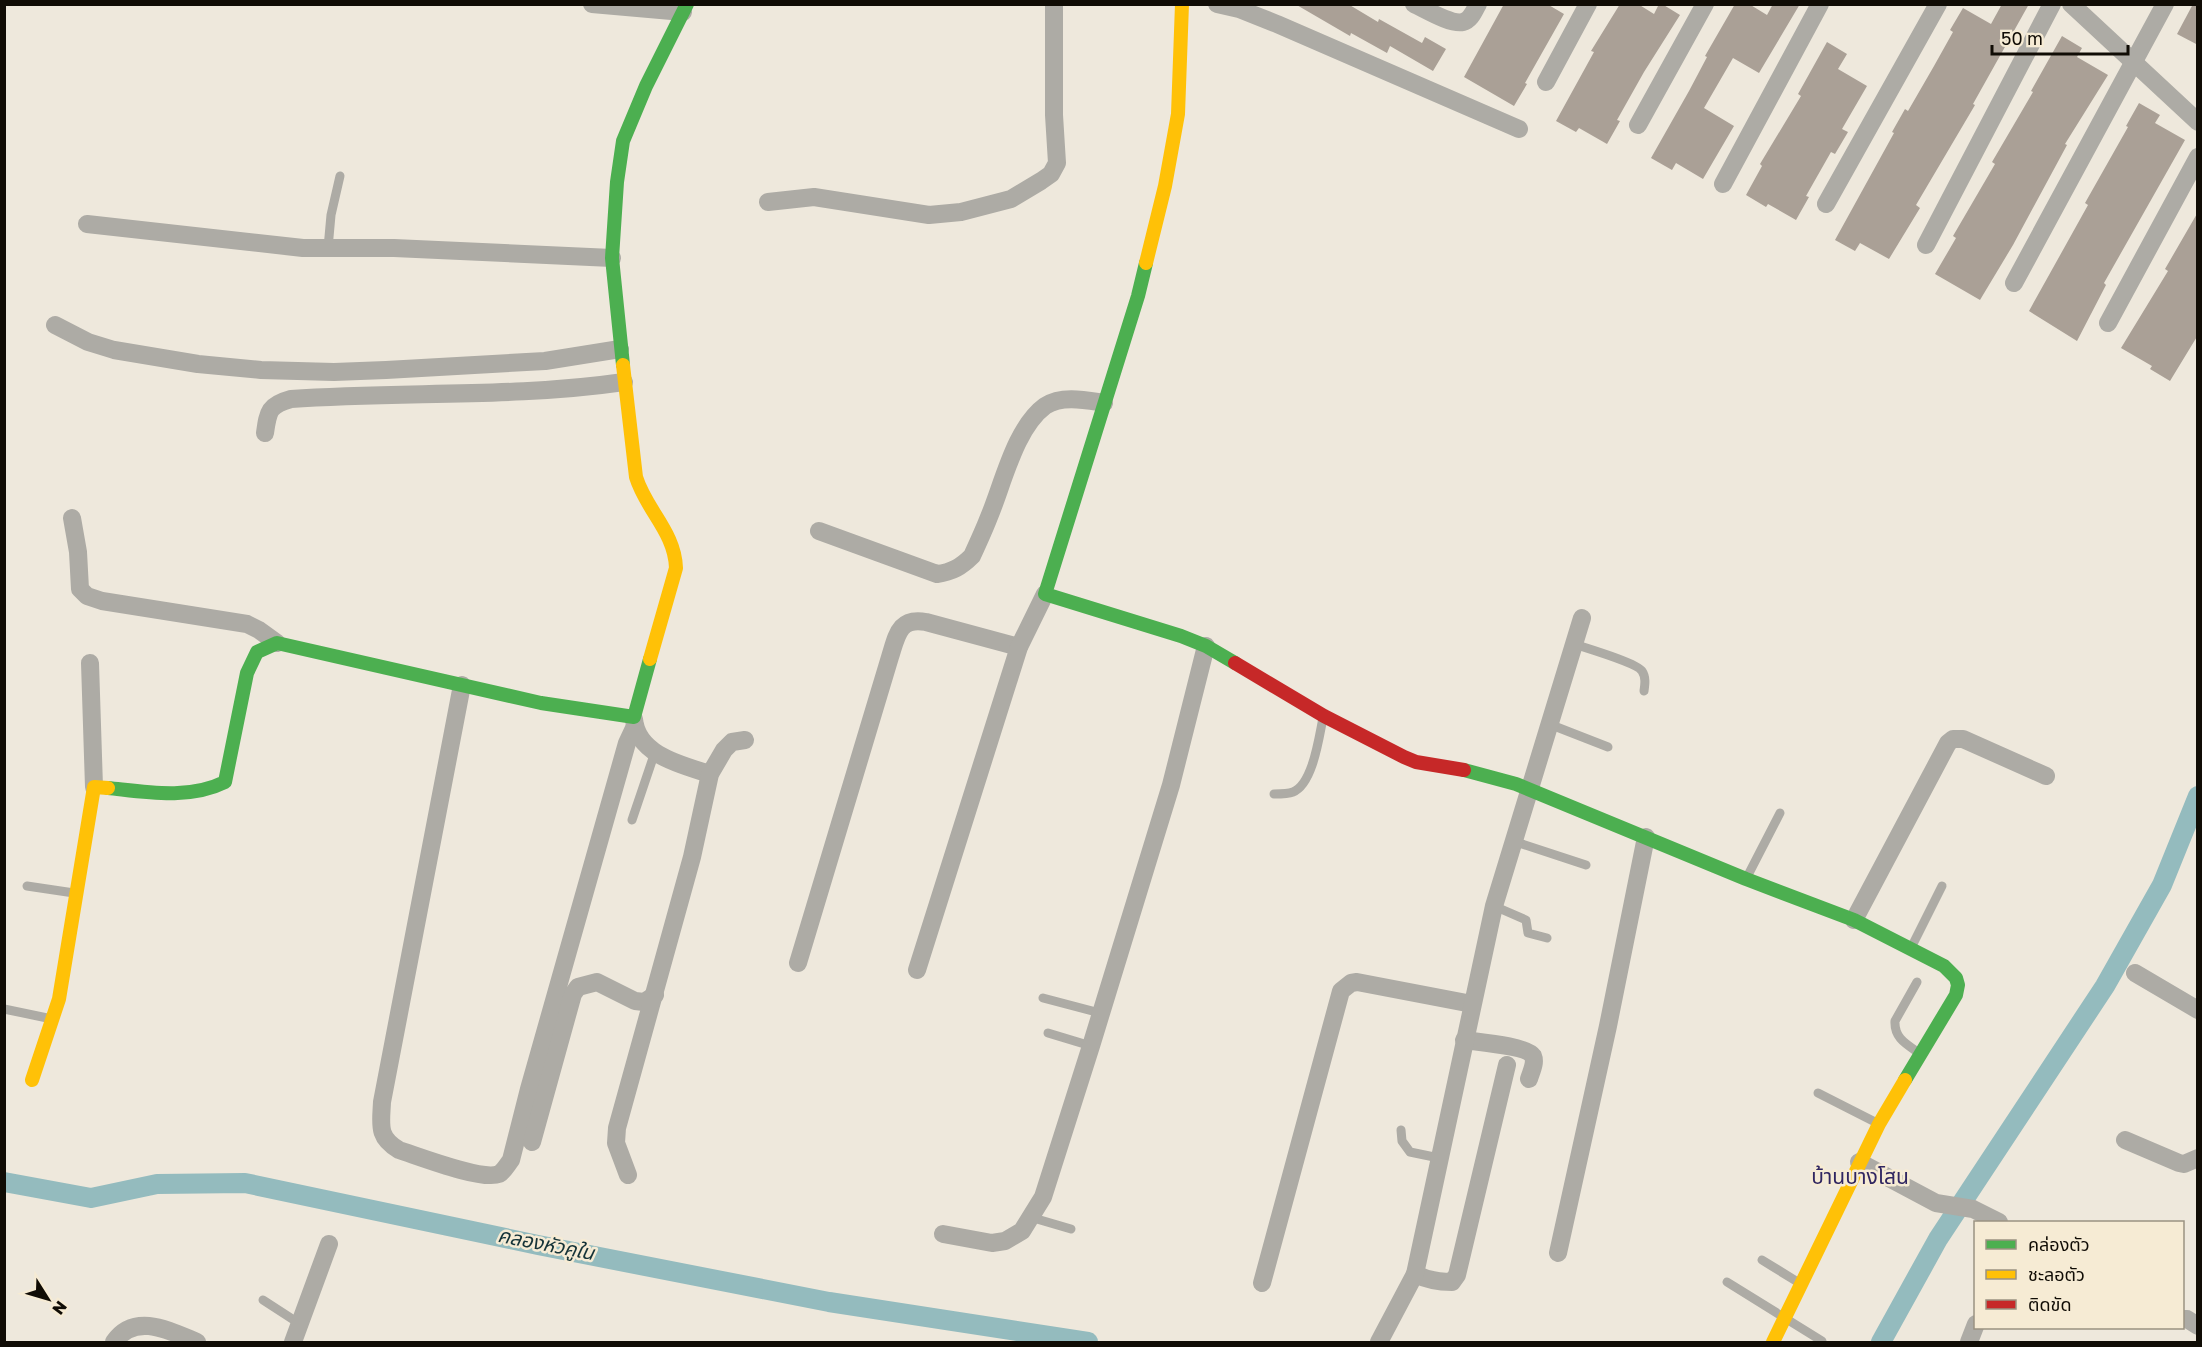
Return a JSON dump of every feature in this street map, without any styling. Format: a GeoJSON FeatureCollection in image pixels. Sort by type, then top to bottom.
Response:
{"type":"FeatureCollection","features":[{"type":"Feature","properties":{"kind":"street"},"geometry":{"type":"LineString","coordinates":[[462,685],[382,1102],[381,1126],[383,1136],[399,1150],[487,1176],[504,1170],[511,1160],[676,568],[677,555],[674,546],[637,482],[633,465],[612,258],[617,182],[623,141],[646,86],[685,8],[592,4]]}},
{"type":"Feature","properties":{"kind":"street"},"geometry":{"type":"LineString","coordinates":[[768,202],[814,197],[928,215],[962,212],[1011,199],[1041,181],[1051,174],[1057,163],[1054,115],[1054,4]]}},
{"type":"Feature","properties":{"kind":"street"},"geometry":{"type":"LineString","coordinates":[[917,970],[1019,647],[1045,594],[1138,296],[1165,186],[1178,114],[1182,4]]}},
{"type":"Feature","properties":{"kind":"street"},"geometry":{"type":"LineString","coordinates":[[1217,4],[1239,9],[1277,24],[1519,129]]}},
{"type":"Feature","properties":{"kind":"street"},"geometry":{"type":"LineString","coordinates":[[1414,4],[1456,23],[1465,22],[1472,16],[1478,4]]}},
{"type":"Feature","properties":{"kind":"street"},"geometry":{"type":"LineString","coordinates":[[1545,81],[1588,4]]}},
{"type":"Feature","properties":{"kind":"street"},"geometry":{"type":"LineString","coordinates":[[1638,125],[1705,4]]}},
{"type":"Feature","properties":{"kind":"street"},"geometry":{"type":"LineString","coordinates":[[1723,184],[1820,4]]}},
{"type":"Feature","properties":{"kind":"street"},"geometry":{"type":"LineString","coordinates":[[1826,204],[1938,4]]}},
{"type":"Feature","properties":{"kind":"street"},"geometry":{"type":"LineString","coordinates":[[1926,245],[2052,4]]}},
{"type":"Feature","properties":{"kind":"street"},"geometry":{"type":"LineString","coordinates":[[2071,4],[2198,122]]}},
{"type":"Feature","properties":{"kind":"street"},"geometry":{"type":"LineString","coordinates":[[2014,283],[2165,4]]}},
{"type":"Feature","properties":{"kind":"street"},"geometry":{"type":"LineString","coordinates":[[2108,323],[2198,157]]}},
{"type":"Feature","properties":{"kind":"street"},"geometry":{"type":"LineString","coordinates":[[87,224],[303,248],[394,248],[612,258]]}},
{"type":"Feature","properties":{"kind":"street"},"geometry":{"type":"LineString","coordinates":[[55,325],[87,342],[114,350],[198,364],[261,370],[334,372],[545,361],[620,349]]}},
{"type":"Feature","properties":{"kind":"street"},"geometry":{"type":"LineString","coordinates":[[265,433],[271,408],[276,403],[291,399],[589,387],[624,382]]}},
{"type":"Feature","properties":{"kind":"street"},"geometry":{"type":"LineString","coordinates":[[819,531],[937,574],[948,573],[962,567],[972,556],[1016,447],[1031,421],[1046,406],[1063,400],[1076,398],[1104,403]]}},
{"type":"Feature","properties":{"kind":"street"},"geometry":{"type":"LineString","coordinates":[[72,518],[78,552],[80,589],[87,596],[102,601],[247,624],[277,643],[634,722],[643,741],[655,752],[680,764],[710,774]]}},
{"type":"Feature","properties":{"kind":"street"},"geometry":{"type":"LineString","coordinates":[[1045,594],[1181,636],[1206,646],[1324,716],[1416,762],[1502,778],[1518,784],[1746,879],[1854,920],[1944,966],[1955,974],[1958,981],[1956,994],[1859,1162],[1773,1342]]}},
{"type":"Feature","properties":{"kind":"street"},"geometry":{"type":"LineString","coordinates":[[1379,1342],[1414,1274],[1494,906],[1582,618]]}},
{"type":"Feature","properties":{"kind":"street"},"geometry":{"type":"LineString","coordinates":[[798,963],[896,637],[904,623],[914,620],[927,622],[1019,647]]}},
{"type":"Feature","properties":{"kind":"street"},"geometry":{"type":"LineString","coordinates":[[94,787],[178,793],[211,790],[225,782],[247,673],[257,652],[277,643]]}},
{"type":"Feature","properties":{"kind":"street"},"geometry":{"type":"LineString","coordinates":[[943,1234],[992,1243],[1005,1241],[1022,1231],[1043,1197],[1171,785],[1206,646]]}},
{"type":"Feature","properties":{"kind":"street"},"geometry":{"type":"LineString","coordinates":[[32,1080],[59,999],[94,787],[90,735],[90,663]]}},
{"type":"Feature","properties":{"kind":"street"},"geometry":{"type":"LineString","coordinates":[[1854,920],[1948,742],[1953,739],[1963,739],[2046,776]]}},
{"type":"Feature","properties":{"kind":"street"},"geometry":{"type":"LineString","coordinates":[[628,1174],[616,1143],[617,1128],[692,856],[710,774],[724,750],[732,742],[745,740]]}},
{"type":"Feature","properties":{"kind":"street"},"geometry":{"type":"LineString","coordinates":[[1558,1253],[1608,1026],[1646,837]]}},
{"type":"Feature","properties":{"kind":"street"},"geometry":{"type":"LineString","coordinates":[[2134,973],[2198,1010]]}},
{"type":"Feature","properties":{"kind":"street"},"geometry":{"type":"LineString","coordinates":[[532,1142],[573,994],[578,987],[597,982],[644,1002],[655,995]]}},
{"type":"Feature","properties":{"kind":"street"},"geometry":{"type":"LineString","coordinates":[[1262,1283],[1341,991],[1351,983],[1357,982],[1472,1004]]}},
{"type":"Feature","properties":{"kind":"street"},"geometry":{"type":"LineString","coordinates":[[1464,1040],[1530,1052],[1534,1063],[1529,1079]]}},
{"type":"Feature","properties":{"kind":"street"},"geometry":{"type":"LineString","coordinates":[[1414,1274],[1440,1282],[1452,1282],[1457,1275],[1508,1065]]}},
{"type":"Feature","properties":{"kind":"street"},"geometry":{"type":"LineString","coordinates":[[2125,1140],[2179,1163],[2184,1164],[2198,1158]]}},
{"type":"Feature","properties":{"kind":"street"},"geometry":{"type":"LineString","coordinates":[[1859,1162],[1936,1203],[1973,1209],[1997,1221]]}},
{"type":"Feature","properties":{"kind":"street"},"geometry":{"type":"LineString","coordinates":[[293,1342],[329,1244]]}},
{"type":"Feature","properties":{"kind":"street"},"geometry":{"type":"LineString","coordinates":[[2184,1318],[2198,1326]]}},
{"type":"Feature","properties":{"kind":"street"},"geometry":{"type":"LineString","coordinates":[[114,1342],[121,1332],[138,1326],[162,1328],[197,1342]]}},
{"type":"Feature","properties":{"kind":"lane"},"geometry":{"type":"LineString","coordinates":[[328,248],[331,215],[340,176]]}},
{"type":"Feature","properties":{"kind":"lane"},"geometry":{"type":"LineString","coordinates":[[1574,644],[1633,665],[1642,671],[1645,681],[1644,691]]}},
{"type":"Feature","properties":{"kind":"lane"},"geometry":{"type":"LineString","coordinates":[[1274,794],[1295,791],[1304,784],[1309,774],[1324,716]]}},
{"type":"Feature","properties":{"kind":"lane"},"geometry":{"type":"LineString","coordinates":[[1549,724],[1608,747]]}},
{"type":"Feature","properties":{"kind":"lane"},"geometry":{"type":"LineString","coordinates":[[632,820],[655,752]]}},
{"type":"Feature","properties":{"kind":"lane"},"geometry":{"type":"LineString","coordinates":[[1746,879],[1780,813]]}},
{"type":"Feature","properties":{"kind":"lane"},"geometry":{"type":"LineString","coordinates":[[1513,841],[1586,865]]}},
{"type":"Feature","properties":{"kind":"lane"},"geometry":{"type":"LineString","coordinates":[[27,886],[76,893]]}},
{"type":"Feature","properties":{"kind":"lane"},"geometry":{"type":"LineString","coordinates":[[1910,949],[1942,886]]}},
{"type":"Feature","properties":{"kind":"lane"},"geometry":{"type":"LineString","coordinates":[[1494,906],[1526,920],[1528,933],[1547,938]]}},
{"type":"Feature","properties":{"kind":"lane"},"geometry":{"type":"LineString","coordinates":[[1917,982],[1895,1021],[1894,1028],[1895,1033],[1905,1043],[1921,1054]]}},
{"type":"Feature","properties":{"kind":"lane"},"geometry":{"type":"LineString","coordinates":[[1043,998],[1100,1013]]}},
{"type":"Feature","properties":{"kind":"lane"},"geometry":{"type":"LineString","coordinates":[[4,1009],[51,1019]]}},
{"type":"Feature","properties":{"kind":"lane"},"geometry":{"type":"LineString","coordinates":[[1048,1032],[1091,1046]]}},
{"type":"Feature","properties":{"kind":"lane"},"geometry":{"type":"LineString","coordinates":[[1818,1093],[1879,1124]]}},
{"type":"Feature","properties":{"kind":"lane"},"geometry":{"type":"LineString","coordinates":[[1401,1130],[1402,1141],[1410,1152],[1438,1158]]}},
{"type":"Feature","properties":{"kind":"lane"},"geometry":{"type":"LineString","coordinates":[[1030,1217],[1071,1228]]}},
{"type":"Feature","properties":{"kind":"lane"},"geometry":{"type":"LineString","coordinates":[[1762,1260],[1801,1284]]}},
{"type":"Feature","properties":{"kind":"lane"},"geometry":{"type":"LineString","coordinates":[[1727,1282],[1822,1341]]}},
{"type":"Feature","properties":{"kind":"lane"},"geometry":{"type":"LineString","coordinates":[[263,1300],[300,1324]]}},
{"type":"Feature","properties":{"kind":"building"},"geometry":{"type":"Polygon","coordinates":[[[1295,4],[1348,4],[1378,22],[1379,19],[1422,43],[1425,37],[1446,49],[1433,71],[1390,46],[1387,53],[1351,33],[1350,36],[1295,4]]]}},
{"type":"Feature","properties":{"kind":"building"},"geometry":{"type":"Polygon","coordinates":[[[1504,4],[1547,4],[1564,14],[1514,106],[1464,77],[1504,4]]]}},
{"type":"Feature","properties":{"kind":"building"},"geometry":{"type":"Polygon","coordinates":[[[1620,4],[1638,4],[1654,14],[1659,4],[1662,4],[1680,15],[1644,72],[1617,120],[1620,121],[1607,144],[1579,128],[1576,132],[1556,121],[1594,52],[1591,51],[1620,4]]]}},
{"type":"Feature","properties":{"kind":"building"},"geometry":{"type":"Polygon","coordinates":[[[1735,4],[1749,4],[1767,15],[1773,4],[1800,4],[1759,73],[1733,58],[1704,108],[1734,126],[1703,179],[1676,163],[1672,170],[1651,158],[1735,4]]]}},
{"type":"Feature","properties":{"kind":"building"},"geometry":{"type":"Polygon","coordinates":[[[2002,4],[2029,4],[1973,104],[1975,105],[1916,205],[1920,208],[1889,259],[1860,243],[1855,251],[1835,240],[1905,109],[1908,111],[1953,32],[1950,30],[1963,8],[1991,24],[2002,4]]]}},
{"type":"Feature","properties":{"kind":"building"},"geometry":{"type":"Polygon","coordinates":[[[2193,4],[2198,4],[2198,45],[2177,34],[2193,4]]]}},
{"type":"Feature","properties":{"kind":"building"},"geometry":{"type":"Polygon","coordinates":[[[2062,36],[2082,48],[2077,57],[2108,75],[2065,144],[2067,145],[2013,245],[1980,300],[1935,274],[1956,238],[1953,236],[1995,164],[1992,162],[2033,92],[2031,91],[2062,36]]]}},
{"type":"Feature","properties":{"kind":"building"},"geometry":{"type":"Polygon","coordinates":[[[1827,42],[1847,54],[1838,69],[1867,86],[1842,129],[1848,132],[1835,154],[1831,152],[1806,196],[1809,197],[1796,220],[1746,195],[1762,166],[1760,164],[1801,96],[1798,94],[1827,42]]]}},
{"type":"Feature","properties":{"kind":"building"},"geometry":{"type":"Polygon","coordinates":[[[2139,103],[2160,115],[2155,123],[2185,140],[2104,283],[2106,285],[2077,341],[2029,311],[2088,205],[2085,203],[2139,103]]]}},
{"type":"Feature","properties":{"kind":"building"},"geometry":{"type":"Polygon","coordinates":[[[2198,212],[2198,335],[2170,381],[2150,369],[2152,366],[2121,348],[2168,271],[2165,269],[2198,212]]]}},
{"type":"Feature","properties":{"kind":"waterway"},"geometry":{"type":"LineString","coordinates":[[1881,1342],[1938,1239],[2105,986],[2162,885],[2198,796]]}},
{"type":"Feature","properties":{"kind":"waterway","name":"คลองหัวคูใน"},"geometry":{"type":"LineString","coordinates":[[4,1182],[91,1198],[157,1184],[245,1183],[538,1245],[829,1302],[1088,1342]]}},
{"type":"Feature","properties":{"kind":"traffic: fast"},"geometry":{"type":"LineString","coordinates":[[623,365],[612,258],[617,182],[623,141],[646,86],[687,4]]}},
{"type":"Feature","properties":{"kind":"traffic: fast"},"geometry":{"type":"LineString","coordinates":[[1146,263],[1138,296],[1045,594],[1181,636],[1206,646],[1235,663]]}},
{"type":"Feature","properties":{"kind":"traffic: fast"},"geometry":{"type":"LineString","coordinates":[[108,788],[152,793],[182,793],[211,788],[225,782],[247,673],[257,652],[277,643],[541,703],[634,717],[650,659]]}},
{"type":"Feature","properties":{"kind":"traffic: fast"},"geometry":{"type":"LineString","coordinates":[[1464,770],[1516,784],[1746,879],[1854,920],[1944,966],[1956,978],[1958,985],[1956,995],[1905,1080]]}},
{"type":"Feature","properties":{"kind":"traffic: slow"},"geometry":{"type":"LineString","coordinates":[[1146,263],[1165,186],[1178,114],[1182,4]]}},
{"type":"Feature","properties":{"kind":"traffic: slow"},"geometry":{"type":"LineString","coordinates":[[623,365],[636,477],[646,500],[671,543],[676,568],[650,659]]}},
{"type":"Feature","properties":{"kind":"traffic: slow"},"geometry":{"type":"LineString","coordinates":[[32,1080],[59,999],[94,787],[108,788]]}},
{"type":"Feature","properties":{"kind":"traffic: slow"},"geometry":{"type":"LineString","coordinates":[[1773,1342],[1879,1124],[1905,1080]]}},
{"type":"Feature","properties":{"kind":"traffic: jam"},"geometry":{"type":"LineString","coordinates":[[1235,663],[1324,716],[1404,757],[1416,762],[1464,770]]}},
{"type":"Feature","properties":{"kind":"district","name":"บ้านบางโสน"},"geometry":{"type":"Point","coordinates":[1860,1177]}}]}
